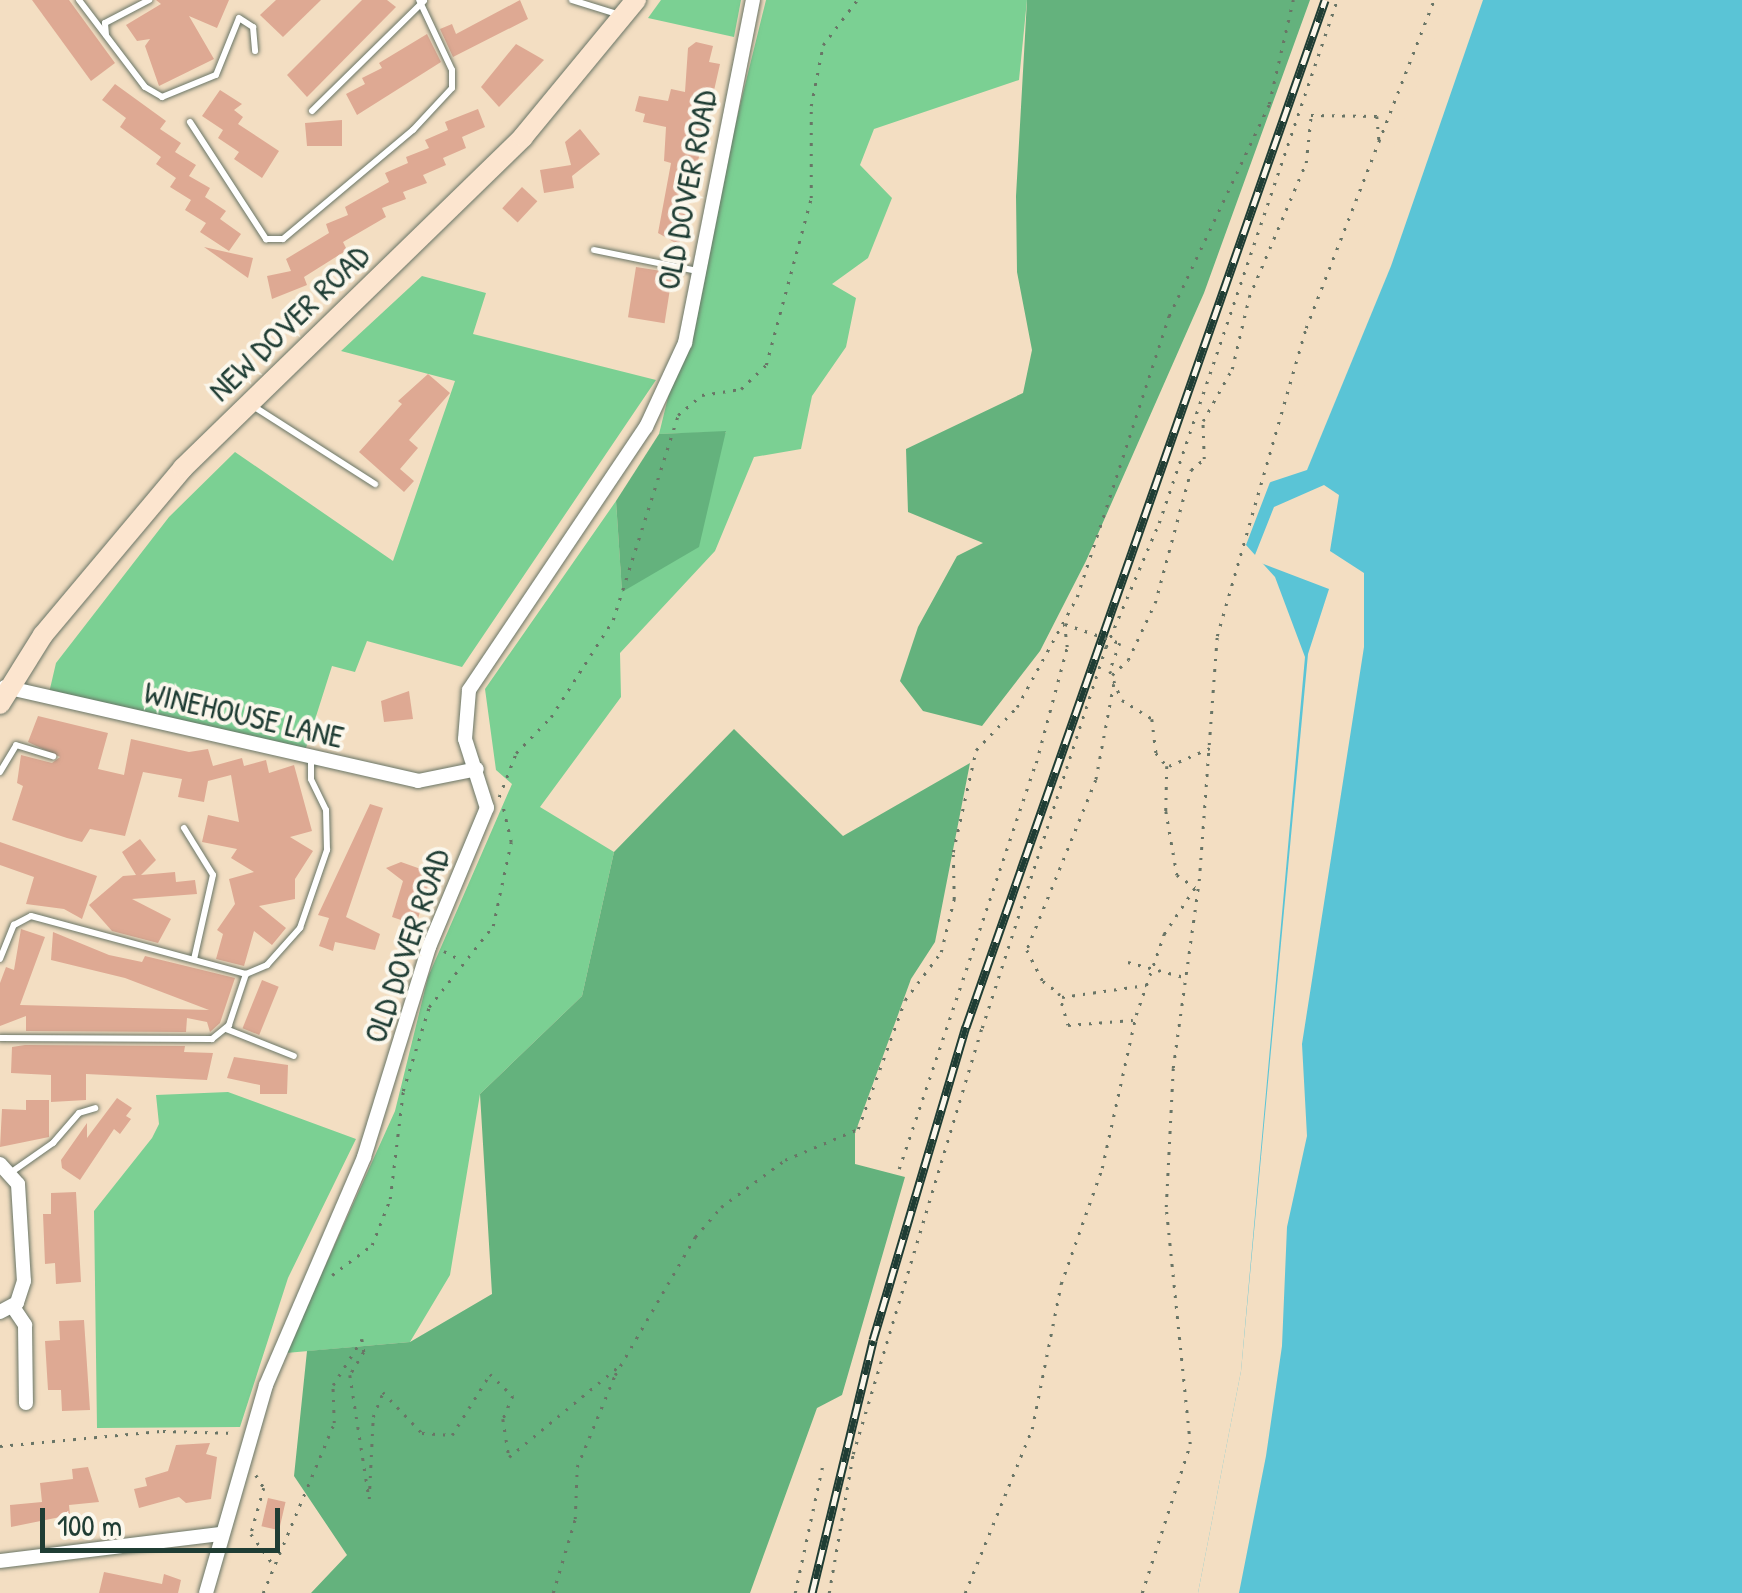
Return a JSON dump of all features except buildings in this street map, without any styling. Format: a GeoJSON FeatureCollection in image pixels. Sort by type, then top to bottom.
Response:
{"type":"FeatureCollection","features":[{"type":"Feature","properties":{"kind":"main road","name":"NEW DOVER ROAD"},"geometry":{"type":"LineString","coordinates":[[3,692],[92,574],[248,403],[523,137],[630,8]]}},
{"type":"Feature","properties":{"kind":"street","name":"OLD DOVER ROAD"},"geometry":{"type":"LineString","coordinates":[[206,1593],[287,1329],[373,1134],[429,948],[487,808],[464,720],[472,683],[663,396],[684,343],[753,0]]}},
{"type":"Feature","properties":{"kind":"street","name":"WINEHOUSE LANE"},"geometry":{"type":"LineString","coordinates":[[3,692],[418,781],[477,769]]}},
{"type":"Feature","properties":{"kind":"street"},"geometry":{"type":"LineString","coordinates":[[6,1168],[24,1281],[6,1309],[25,1325],[26,1403]]}},
{"type":"Feature","properties":{"kind":"street"},"geometry":{"type":"LineString","coordinates":[[0,1560],[221,1534]]}},
{"type":"Feature","properties":{"kind":"lane"},"geometry":{"type":"LineString","coordinates":[[79,0],[145,86],[162,97],[220,71],[227,36],[239,18],[254,27],[255,51]]}},
{"type":"Feature","properties":{"kind":"lane"},"geometry":{"type":"LineString","coordinates":[[106,36],[105,23],[149,0]]}},
{"type":"Feature","properties":{"kind":"lane"},"geometry":{"type":"LineString","coordinates":[[572,0],[630,8]]}},
{"type":"Feature","properties":{"kind":"lane"},"geometry":{"type":"LineString","coordinates":[[190,122],[266,240],[283,239],[413,130],[452,88],[452,70],[422,1],[312,111]]}},
{"type":"Feature","properties":{"kind":"lane"},"geometry":{"type":"LineString","coordinates":[[594,250],[698,272]]}},
{"type":"Feature","properties":{"kind":"lane"},"geometry":{"type":"LineString","coordinates":[[248,403],[375,484]]}},
{"type":"Feature","properties":{"kind":"lane"},"geometry":{"type":"LineString","coordinates":[[0,772],[16,745],[53,756]]}},
{"type":"Feature","properties":{"kind":"lane"},"geometry":{"type":"LineString","coordinates":[[0,960],[14,925],[32,916],[246,974],[267,965],[294,936],[324,863],[326,810],[311,778],[311,758]]}},
{"type":"Feature","properties":{"kind":"lane"},"geometry":{"type":"LineString","coordinates":[[184,828],[214,875],[194,959]]}},
{"type":"Feature","properties":{"kind":"lane"},"geometry":{"type":"LineString","coordinates":[[226,1029],[246,974]]}},
{"type":"Feature","properties":{"kind":"lane"},"geometry":{"type":"LineString","coordinates":[[0,1038],[197,1040],[226,1029],[294,1056]]}},
{"type":"Feature","properties":{"kind":"lane"},"geometry":{"type":"LineString","coordinates":[[6,1168],[94,1108]]}},
{"type":"Feature","properties":{"kind":"path"},"geometry":{"type":"LineString","coordinates":[[327,1278],[372,1245],[390,1199],[403,1091],[429,1008],[461,960],[493,926],[511,842],[510,817],[498,798],[516,754],[551,717],[613,620],[678,414],[702,395],[741,389],[766,366],[812,198],[811,106],[823,45],[857,0]]}},
{"type":"Feature","properties":{"kind":"path"},"geometry":{"type":"LineString","coordinates":[[553,1593],[575,1519],[577,1467],[623,1362],[695,1237],[721,1207],[785,1160],[858,1129],[905,1000],[941,952],[954,899],[953,852],[976,750],[1017,707],[1064,623],[1169,316],[1269,104],[1293,0]]}},
{"type":"Feature","properties":{"kind":"path"},"geometry":{"type":"LineString","coordinates":[[829,1593],[858,1435],[982,1028],[1106,647],[1159,523],[1337,0]]}},
{"type":"Feature","properties":{"kind":"path"},"geometry":{"type":"LineString","coordinates":[[1142,1593],[1190,1444],[1166,1208],[1172,1068],[1199,882],[1228,587],[1306,328],[1434,0]]}},
{"type":"Feature","properties":{"kind":"path"},"geometry":{"type":"LineString","coordinates":[[1111,673],[1128,660],[1155,604],[1191,470],[1204,456],[1203,421],[1232,368],[1249,296],[1306,162],[1311,114],[1377,116],[1378,147]]}},
{"type":"Feature","properties":{"kind":"path"},"geometry":{"type":"LineString","coordinates":[[1064,623],[1120,643],[1111,673],[1114,684],[1122,700],[1152,719],[1156,753],[1167,766],[1177,874],[1196,887]]}},
{"type":"Feature","properties":{"kind":"path"},"geometry":{"type":"LineString","coordinates":[[899,1170],[1036,763],[1067,647],[1064,623]]}},
{"type":"Feature","properties":{"kind":"path"},"geometry":{"type":"LineString","coordinates":[[1114,684],[1096,780],[1028,950],[1060,997],[1073,1028],[1108,1025],[1118,1017],[1134,1020]]}},
{"type":"Feature","properties":{"kind":"path"},"geometry":{"type":"LineString","coordinates":[[1167,766],[1210,748]]}},
{"type":"Feature","properties":{"kind":"path"},"geometry":{"type":"LineString","coordinates":[[965,1593],[1032,1429],[1062,1284],[1102,1168],[1134,1020],[1164,934],[1199,882]]}},
{"type":"Feature","properties":{"kind":"path"},"geometry":{"type":"LineString","coordinates":[[429,948],[461,960]]}},
{"type":"Feature","properties":{"kind":"path"},"geometry":{"type":"LineString","coordinates":[[1128,962],[1186,977]]}},
{"type":"Feature","properties":{"kind":"path"},"geometry":{"type":"LineString","coordinates":[[1060,997],[1146,984]]}},
{"type":"Feature","properties":{"kind":"path"},"geometry":{"type":"LineString","coordinates":[[263,1593],[334,1423],[333,1385],[362,1339],[364,1352],[350,1375],[369,1499],[372,1417],[383,1392],[422,1433],[452,1435],[490,1374],[513,1396],[503,1419],[509,1457],[623,1362]]}},
{"type":"Feature","properties":{"kind":"path"},"geometry":{"type":"LineString","coordinates":[[0,1446],[163,1430],[253,1432]]}},
{"type":"Feature","properties":{"kind":"path"},"geometry":{"type":"LineString","coordinates":[[796,1593],[823,1463]]}},
{"type":"Feature","properties":{"kind":"path"},"geometry":{"type":"LineString","coordinates":[[254,1470],[264,1488],[251,1534],[274,1566]]}},
{"type":"Feature","properties":{"kind":"green space"},"geometry":{"type":"Polygon","coordinates":[[[661,0],[741,0],[734,37],[648,18],[661,0]]]}},
{"type":"Feature","properties":{"kind":"green space"},"geometry":{"type":"Polygon","coordinates":[[[766,0],[1027,0],[1019,80],[874,129],[860,165],[892,198],[868,258],[832,284],[856,298],[846,347],[812,396],[801,449],[754,457],[715,551],[620,653],[621,697],[540,807],[614,852],[582,996],[480,1094],[450,1275],[410,1342],[286,1353],[395,1111],[428,977],[512,784],[496,770],[485,689],[616,501],[622,591],[726,432],[659,434],[766,0]]]}},
{"type":"Feature","properties":{"kind":"green space"},"geometry":{"type":"Polygon","coordinates":[[[1027,0],[1310,0],[1204,293],[1086,561],[1040,651],[982,726],[923,711],[900,681],[918,627],[957,556],[983,543],[908,512],[906,449],[1023,393],[1032,350],[1017,272],[1016,196],[1027,0]]]}},
{"type":"Feature","properties":{"kind":"green space"},"geometry":{"type":"Polygon","coordinates":[[[422,276],[486,293],[473,334],[656,380],[462,667],[367,641],[355,672],[332,666],[305,751],[49,693],[56,663],[169,517],[235,452],[393,561],[455,381],[341,351],[422,276]]]}},
{"type":"Feature","properties":{"kind":"green space"},"geometry":{"type":"Polygon","coordinates":[[[726,431],[699,547],[622,592],[616,501],[659,434],[726,431]]]}},
{"type":"Feature","properties":{"kind":"green space"},"geometry":{"type":"Polygon","coordinates":[[[734,729],[843,836],[970,763],[935,942],[911,979],[855,1133],[855,1164],[905,1177],[842,1395],[817,1408],[750,1593],[311,1593],[347,1555],[294,1476],[307,1351],[410,1342],[492,1294],[480,1094],[582,996],[614,852],[734,729]]]}},
{"type":"Feature","properties":{"kind":"green space"},"geometry":{"type":"Polygon","coordinates":[[[228,1092],[356,1139],[288,1278],[240,1427],[97,1428],[94,1211],[152,1138],[159,1124],[156,1095],[228,1092]]]}},
{"type":"Feature","properties":{"kind":"water"},"geometry":{"type":"Polygon","coordinates":[[[1454,0],[1742,0],[1742,1593],[1198,1593],[1241,1371],[1305,657],[1275,577],[1246,545],[1454,0]]]}},
{"type":"Feature","properties":{"kind":"pier"},"geometry":{"type":"Polygon","coordinates":[[[1449,0],[1483,0],[1391,266],[1307,470],[1268,483],[1449,0]]]}},
{"type":"Feature","properties":{"kind":"pier"},"geometry":{"type":"Polygon","coordinates":[[[1324,485],[1339,495],[1330,551],[1364,573],[1364,647],[1302,1044],[1307,1136],[1287,1227],[1282,1346],[1266,1456],[1239,1593],[1198,1593],[1241,1371],[1308,654],[1329,589],[1253,560],[1274,507],[1324,485]]]}},
{"type":"Feature","properties":{"kind":"railway"},"geometry":{"type":"LineString","coordinates":[[812,1593],[873,1340],[966,1027],[1325,0]]}}]}
